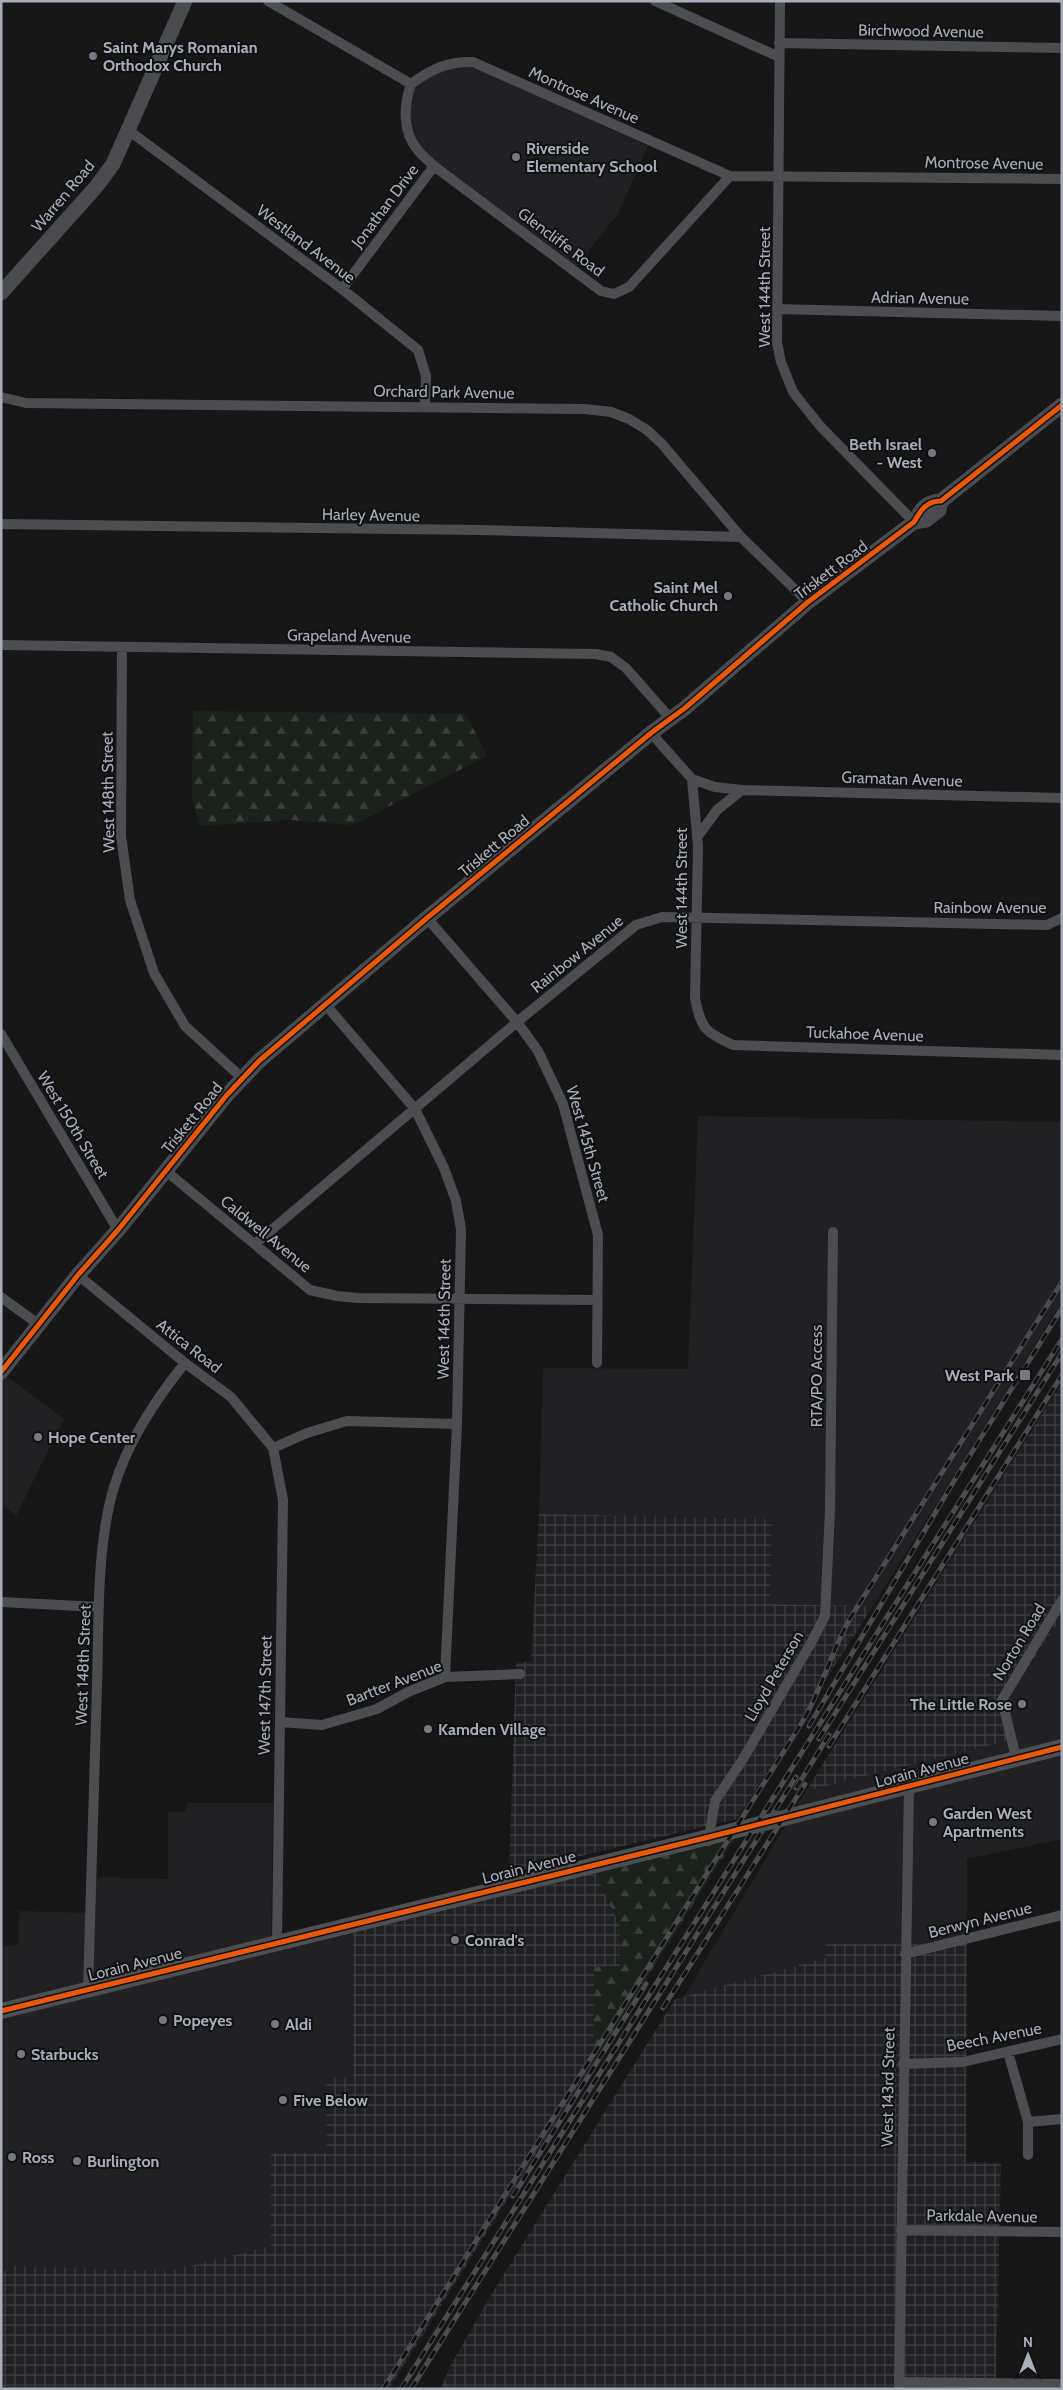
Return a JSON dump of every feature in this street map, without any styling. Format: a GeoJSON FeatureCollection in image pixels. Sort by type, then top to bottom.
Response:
{"type":"FeatureCollection","features":[{"type":"Feature","properties":{"kind":"main road","name":"Warren Road"},"geometry":{"type":"LineString","coordinates":[[1,293],[96,187],[113,164],[185,1]]}},
{"type":"Feature","properties":{"kind":"main road","name":"Triskett Road"},"geometry":{"type":"LineString","coordinates":[[1,1372],[78,1275],[118,1230],[242,1078],[325,1004],[427,918],[808,602],[914,522],[921,509],[931,501],[940,501],[1062,405]]}},
{"type":"Feature","properties":{"kind":"main road","name":"Lorain Avenue"},"geometry":{"type":"LineString","coordinates":[[1,2011],[709,1837],[1062,1747]]}},
{"type":"Feature","properties":{"kind":"street"},"geometry":{"type":"LineString","coordinates":[[268,1],[411,84]]}},
{"type":"Feature","properties":{"kind":"street"},"geometry":{"type":"LineString","coordinates":[[656,1],[779,56]]}},
{"type":"Feature","properties":{"kind":"street","name":"West 144th Street"},"geometry":{"type":"LineString","coordinates":[[780,1],[778,343],[781,362],[793,392],[820,426],[914,522]]}},
{"type":"Feature","properties":{"kind":"street","name":"Birchwood Avenue"},"geometry":{"type":"LineString","coordinates":[[779,43],[1062,48]]}},
{"type":"Feature","properties":{"kind":"street","name":"Montrose Avenue"},"geometry":{"type":"LineString","coordinates":[[411,84],[432,69],[449,63],[474,62],[730,176],[1062,179]]}},
{"type":"Feature","properties":{"kind":"street","name":"Glencliffe Road"},"geometry":{"type":"LineString","coordinates":[[411,84],[407,96],[407,130],[416,149],[434,166],[601,291],[614,294],[629,287],[730,176]]}},
{"type":"Feature","properties":{"kind":"street","name":"Westland Avenue"},"geometry":{"type":"LineString","coordinates":[[128,130],[342,289],[418,350],[426,376],[426,406]]}},
{"type":"Feature","properties":{"kind":"street","name":"Jonathan Drive"},"geometry":{"type":"LineString","coordinates":[[342,289],[434,166]]}},
{"type":"Feature","properties":{"kind":"street","name":"Adrian Avenue"},"geometry":{"type":"LineString","coordinates":[[778,309],[1062,316]]}},
{"type":"Feature","properties":{"kind":"street","name":"Orchard Park Avenue"},"geometry":{"type":"LineString","coordinates":[[1,398],[26,403],[426,406],[585,409],[611,412],[629,419],[647,430],[662,444],[741,537],[808,602]]}},
{"type":"Feature","properties":{"kind":"street","name":"Harley Avenue"},"geometry":{"type":"LineString","coordinates":[[1,524],[480,530],[741,537]]}},
{"type":"Feature","properties":{"kind":"street","name":"Grapeland Avenue"},"geometry":{"type":"LineString","coordinates":[[1,645],[596,654],[611,657],[626,668],[670,718]]}},
{"type":"Feature","properties":{"kind":"street","name":"West 148th Street"},"geometry":{"type":"LineString","coordinates":[[122,648],[121,836],[130,900],[154,974],[185,1026],[242,1078]]}},
{"type":"Feature","properties":{"kind":"street","name":"Gramatan Avenue"},"geometry":{"type":"LineString","coordinates":[[650,733],[692,779],[715,787],[742,790],[1062,798]]}},
{"type":"Feature","properties":{"kind":"street","name":"West 144th Street"},"geometry":{"type":"LineString","coordinates":[[692,779],[698,836],[695,998]]}},
{"type":"Feature","properties":{"kind":"street"},"geometry":{"type":"LineString","coordinates":[[698,836],[718,810],[742,790]]}},
{"type":"Feature","properties":{"kind":"street","name":"Rainbow Avenue"},"geometry":{"type":"LineString","coordinates":[[255,1244],[517,1022],[636,925],[662,917],[1046,925],[1062,918]]}},
{"type":"Feature","properties":{"kind":"street","name":"West 145th Street"},"geometry":{"type":"LineString","coordinates":[[427,918],[517,1022],[538,1051],[563,1104],[598,1235],[597,1363]]}},
{"type":"Feature","properties":{"kind":"street","name":"Tuckahoe Avenue"},"geometry":{"type":"LineString","coordinates":[[695,998],[698,1017],[708,1033],[733,1045],[1062,1055]]}},
{"type":"Feature","properties":{"kind":"street","name":"West 146th Street"},"geometry":{"type":"LineString","coordinates":[[325,1004],[415,1109],[434,1145],[456,1201],[461,1229],[457,1424],[444,1677]]}},
{"type":"Feature","properties":{"kind":"street","name":"West 150th Street"},"geometry":{"type":"LineString","coordinates":[[1,1034],[118,1230]]}},
{"type":"Feature","properties":{"kind":"street","name":"Caldwell Avenue"},"geometry":{"type":"LineString","coordinates":[[166,1171],[310,1290],[358,1298],[597,1300]]}},
{"type":"Feature","properties":{"kind":"street","name":"RTA/PO Access"},"geometry":{"type":"LineString","coordinates":[[830,1520],[833,1232]]}},
{"type":"Feature","properties":{"kind":"street","name":"Attica Road"},"geometry":{"type":"LineString","coordinates":[[78,1275],[185,1363],[230,1397],[273,1448]]}},
{"type":"Feature","properties":{"kind":"street"},"geometry":{"type":"LineString","coordinates":[[1,1297],[38,1324]]}},
{"type":"Feature","properties":{"kind":"street","name":"West 148th Street"},"geometry":{"type":"LineString","coordinates":[[88,1989],[99,1607],[106,1527],[114,1487],[133,1442],[154,1403],[185,1363]]}},
{"type":"Feature","properties":{"kind":"street"},"geometry":{"type":"LineString","coordinates":[[273,1448],[307,1433],[347,1421],[457,1424]]}},
{"type":"Feature","properties":{"kind":"street","name":"West 147th Street"},"geometry":{"type":"LineString","coordinates":[[273,1448],[283,1500],[277,1942]]}},
{"type":"Feature","properties":{"kind":"street","name":"Lloyd Peterson"},"geometry":{"type":"LineString","coordinates":[[709,1837],[715,1801],[753,1742],[812,1643],[825,1616],[830,1520]]}},
{"type":"Feature","properties":{"kind":"street","name":"Norton Road"},"geometry":{"type":"LineString","coordinates":[[1016,1758],[1002,1700],[1062,1600]]}},
{"type":"Feature","properties":{"kind":"street"},"geometry":{"type":"LineString","coordinates":[[1,1602],[99,1607]]}},
{"type":"Feature","properties":{"kind":"street","name":"Bartter Avenue"},"geometry":{"type":"LineString","coordinates":[[280,1722],[322,1725],[376,1709],[408,1692],[444,1677],[520,1674]]}},
{"type":"Feature","properties":{"kind":"street","name":"West 143rd Street"},"geometry":{"type":"LineString","coordinates":[[899,2385],[909,1786]]}},
{"type":"Feature","properties":{"kind":"street","name":"Berwyn Avenue"},"geometry":{"type":"LineString","coordinates":[[905,1954],[1062,1915]]}},
{"type":"Feature","properties":{"kind":"street","name":"Beech Avenue"},"geometry":{"type":"LineString","coordinates":[[903,2064],[963,2062],[1062,2039]]}},
{"type":"Feature","properties":{"kind":"street"},"geometry":{"type":"LineString","coordinates":[[1008,2052],[1028,2122],[1028,2155]]}},
{"type":"Feature","properties":{"kind":"street"},"geometry":{"type":"LineString","coordinates":[[1028,2122],[1062,2120]]}},
{"type":"Feature","properties":{"kind":"street","name":"Parkdale Avenue"},"geometry":{"type":"LineString","coordinates":[[901,2230],[1062,2232]]}},
{"type":"Feature","properties":{"kind":"street"},"geometry":{"type":"LineString","coordinates":[[899,2385],[1062,2384]]}},
{"type":"Feature","properties":{"kind":"shaded area"},"geometry":{"type":"Polygon","coordinates":[[[468,65],[648,146],[618,214],[575,268],[419,149],[409,128],[408,111],[414,85],[437,70],[468,65]]]}},
{"type":"Feature","properties":{"kind":"shaded area"},"geometry":{"type":"Polygon","coordinates":[[[698,1116],[1062,1122],[1062,1301],[873,1606],[770,1604],[772,1519],[539,1514],[543,1368],[688,1369],[698,1116]]]}},
{"type":"Feature","properties":{"kind":"shaded area"},"geometry":{"type":"Polygon","coordinates":[[[5,1375],[64,1419],[16,1516],[1,1503],[1,1379],[5,1375]]]}},
{"type":"Feature","properties":{"kind":"shaded area"},"geometry":{"type":"Polygon","coordinates":[[[1062,1382],[1062,1617],[1009,1696],[1007,1708],[1015,1739],[806,1791],[1062,1382]]]}},
{"type":"Feature","properties":{"kind":"shaded area"},"geometry":{"type":"Polygon","coordinates":[[[539,1514],[772,1519],[770,1604],[873,1606],[737,1819],[509,1873],[516,1662],[531,1662],[539,1514]]]}},
{"type":"Feature","properties":{"kind":"shaded area"},"geometry":{"type":"Polygon","coordinates":[[[1062,1617],[1062,1839],[967,1859],[967,1934],[921,1944],[826,1944],[826,1958],[683,1998],[806,1791],[1015,1739],[1007,1708],[1009,1696],[1062,1617]]]}},
{"type":"Feature","properties":{"kind":"shaded area"},"geometry":{"type":"Polygon","coordinates":[[[187,1803],[273,1803],[271,1949],[353,1929],[353,2077],[326,2078],[327,2153],[271,2154],[272,2246],[169,2271],[13,2266],[1,2273],[1,1946],[18,1945],[19,1911],[94,1913],[95,1877],[168,1879],[168,1812],[186,1812],[187,1803]]]}},
{"type":"Feature","properties":{"kind":"shaded area"},"geometry":{"type":"Polygon","coordinates":[[[594,1870],[620,1926],[620,1967],[594,1967],[594,2061],[389,2389],[1,2389],[1,2273],[13,2266],[169,2271],[271,2246],[271,2153],[327,2153],[326,2077],[353,2077],[353,1929],[594,1870]]]}},
{"type":"Feature","properties":{"kind":"shaded area"},"geometry":{"type":"Polygon","coordinates":[[[967,1934],[966,2162],[1001,2163],[996,2380],[902,2379],[902,2389],[440,2389],[452,2363],[488,2300],[675,1999],[826,1958],[826,1944],[921,1944],[967,1934]]]}},
{"type":"Feature","properties":{"kind":"green space"},"geometry":{"type":"Polygon","coordinates":[[[193,711],[466,714],[487,756],[353,825],[290,820],[199,826],[192,796],[193,711]]]}},
{"type":"Feature","properties":{"kind":"green space"},"geometry":{"type":"Polygon","coordinates":[[[736,1837],[594,2061],[594,1967],[620,1966],[620,1926],[594,1870],[736,1837]]]}},
{"type":"Feature","properties":{"kind":"railway"},"geometry":{"type":"LineString","coordinates":[[383,2389],[801,1724],[815,1698],[851,1617],[1062,1282]]}},
{"type":"Feature","properties":{"kind":"railway"},"geometry":{"type":"LineString","coordinates":[[809,1726],[957,1476],[1062,1308]]}},
{"type":"Feature","properties":{"kind":"railway"},"geometry":{"type":"LineString","coordinates":[[401,2389],[1062,1339]]}},
{"type":"Feature","properties":{"kind":"railway"},"geometry":{"type":"LineString","coordinates":[[819,1739],[1062,1353]]}},
{"type":"Feature","properties":{"kind":"railway"},"geometry":{"type":"LineString","coordinates":[[829,1746],[1062,1375]]}},
{"type":"Feature","properties":{"kind":"railway"},"geometry":{"type":"LineString","coordinates":[[796,1788],[829,1735]]}},
{"type":"Feature","properties":{"kind":"railway"},"geometry":{"type":"LineString","coordinates":[[411,2389],[796,1777]]}},
{"type":"Feature","properties":{"kind":"railway"},"geometry":{"type":"LineString","coordinates":[[663,2008],[805,1784]]}},
{"type":"Feature","properties":{"kind":"railway"},"geometry":{"type":"LineString","coordinates":[[513,2196],[646,1984]]}},
{"type":"Feature","properties":{"kind":"cycle path"},"geometry":{"type":"LineString","coordinates":[[1,1372],[78,1275],[118,1230],[226,1096],[259,1061],[427,918],[651,733],[685,708],[808,602],[914,522],[928,504],[941,501],[1062,405]]}},
{"type":"Feature","properties":{"kind":"cycle path"},"geometry":{"type":"LineString","coordinates":[[1,2011],[709,1837],[1062,1747]]}},
{"type":"Feature","properties":{"kind":"place","name":"Saint Marys Romanian Orthodox Church"},"geometry":{"type":"Point","coordinates":[93,56]}},
{"type":"Feature","properties":{"kind":"place","name":"Riverside Elementary School"},"geometry":{"type":"Point","coordinates":[516,157]}},
{"type":"Feature","properties":{"kind":"place","name":"Beth Israel - West"},"geometry":{"type":"Point","coordinates":[932,453]}},
{"type":"Feature","properties":{"kind":"place","name":"Saint Mel Catholic Church"},"geometry":{"type":"Point","coordinates":[728,596]}},
{"type":"Feature","properties":{"kind":"place","name":"West Park"},"geometry":{"type":"Point","coordinates":[1025,1375]}},
{"type":"Feature","properties":{"kind":"place","name":"Hope Center"},"geometry":{"type":"Point","coordinates":[38,1437]}},
{"type":"Feature","properties":{"kind":"place","name":"The Little Rose"},"geometry":{"type":"Point","coordinates":[1022,1704]}},
{"type":"Feature","properties":{"kind":"place","name":"Kamden Village"},"geometry":{"type":"Point","coordinates":[428,1729]}},
{"type":"Feature","properties":{"kind":"place","name":"Garden West Apartments"},"geometry":{"type":"Point","coordinates":[933,1822]}},
{"type":"Feature","properties":{"kind":"place","name":"Conrad's"},"geometry":{"type":"Point","coordinates":[455,1940]}},
{"type":"Feature","properties":{"kind":"place","name":"Popeyes"},"geometry":{"type":"Point","coordinates":[163,2020]}},
{"type":"Feature","properties":{"kind":"place","name":"Aldi"},"geometry":{"type":"Point","coordinates":[275,2024]}},
{"type":"Feature","properties":{"kind":"place","name":"Starbucks"},"geometry":{"type":"Point","coordinates":[21,2054]}},
{"type":"Feature","properties":{"kind":"place","name":"Five Below"},"geometry":{"type":"Point","coordinates":[283,2100]}},
{"type":"Feature","properties":{"kind":"place","name":"Ross"},"geometry":{"type":"Point","coordinates":[12,2157]}},
{"type":"Feature","properties":{"kind":"place","name":"Burlington"},"geometry":{"type":"Point","coordinates":[77,2161]}}]}
